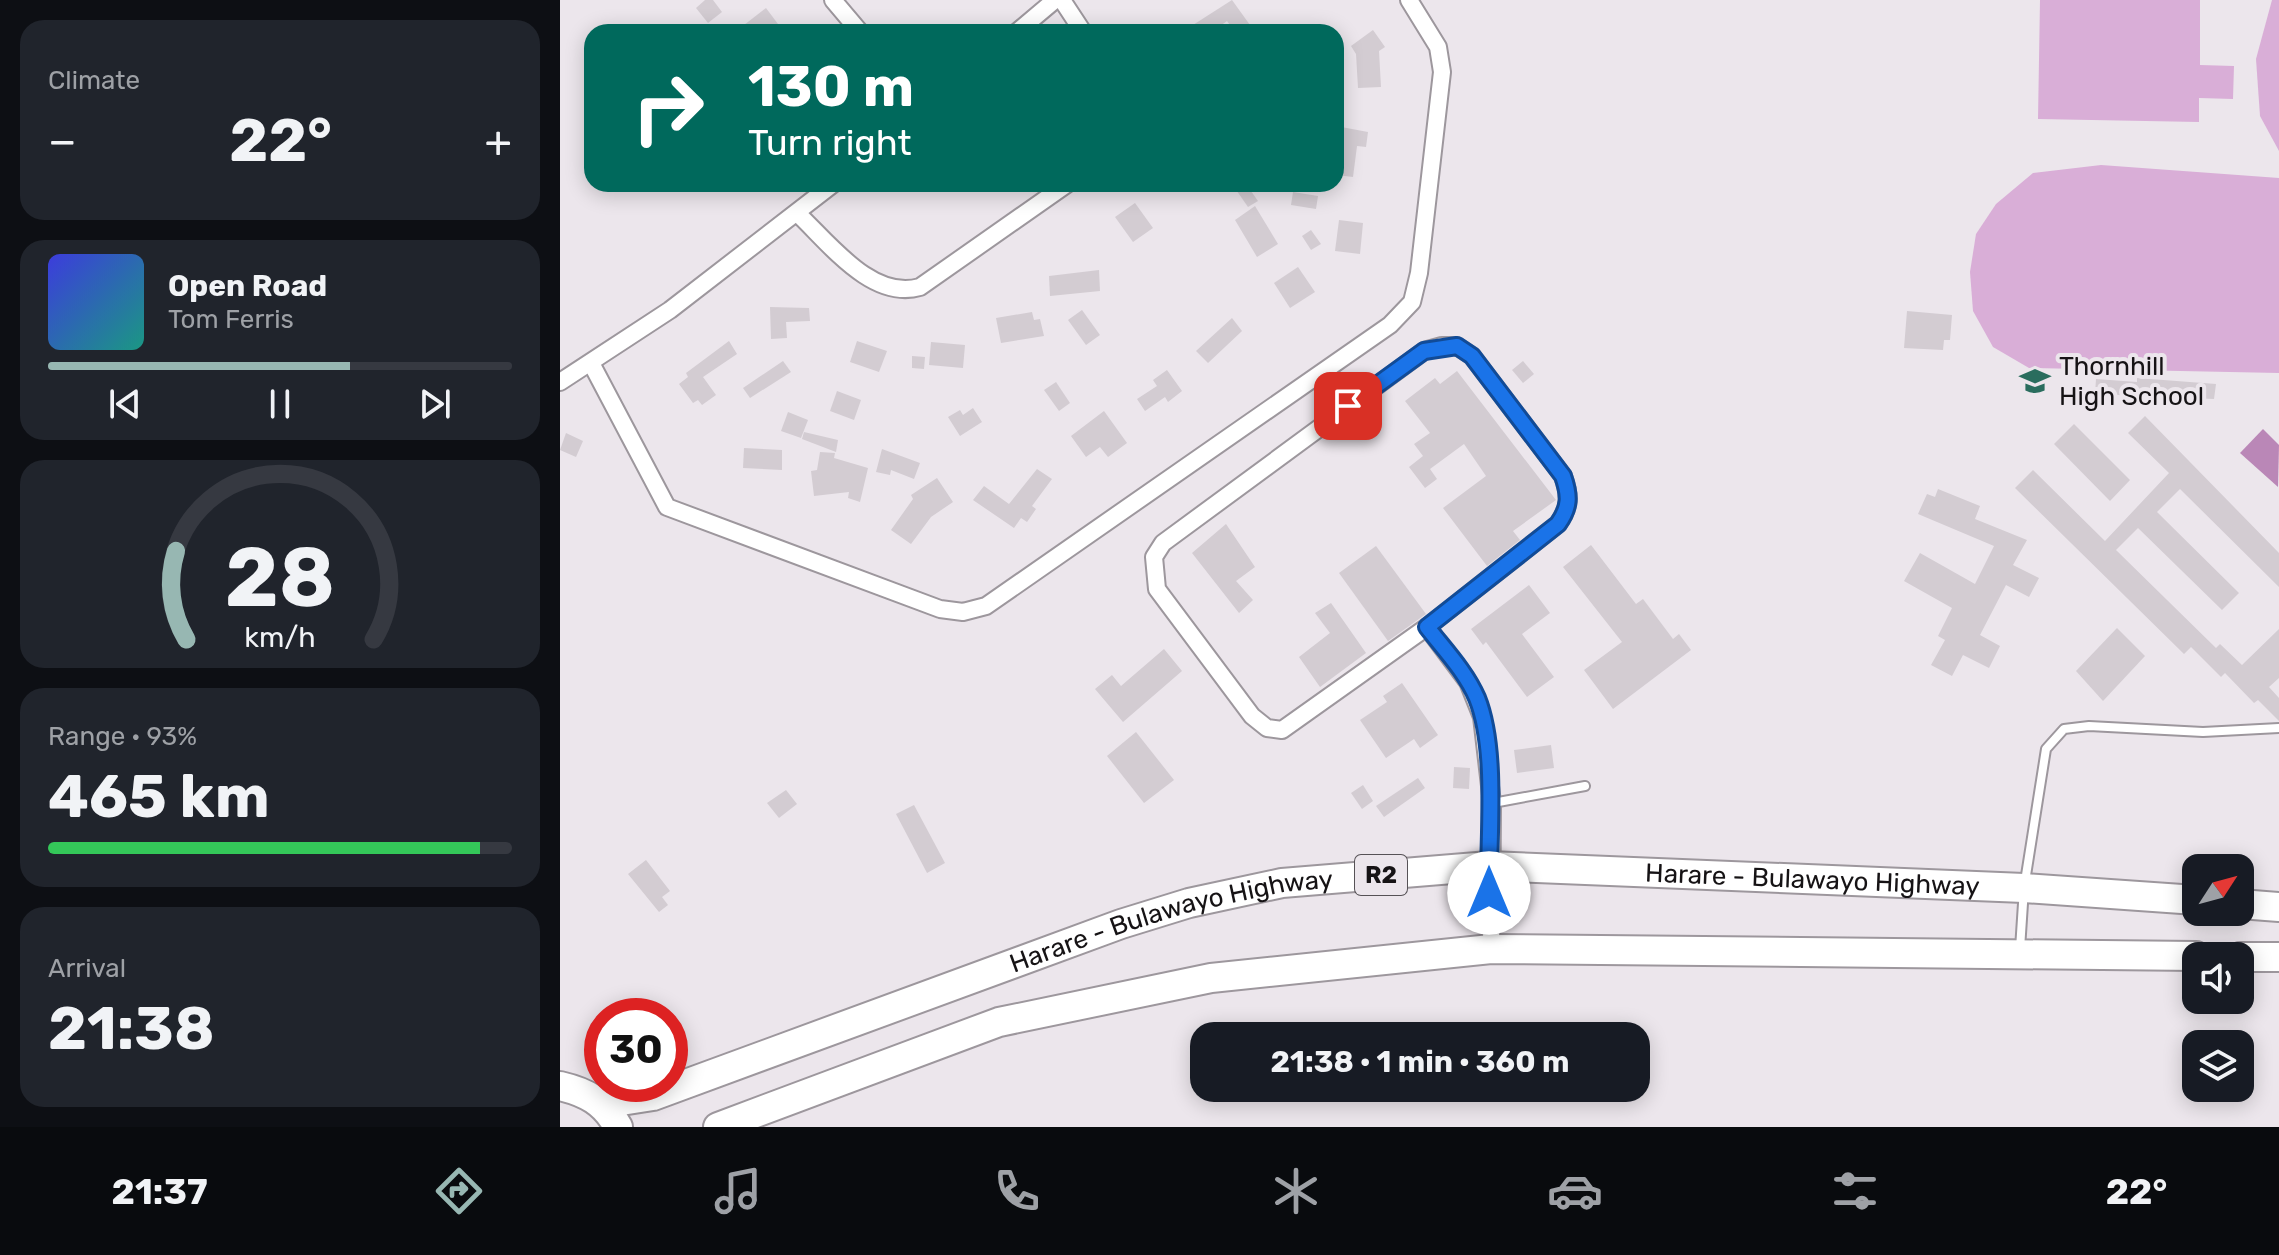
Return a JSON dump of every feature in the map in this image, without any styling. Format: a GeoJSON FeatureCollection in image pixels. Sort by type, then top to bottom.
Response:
{"type":"FeatureCollection","features":[{"type":"Feature","properties":{"kind":"highway","name":"Harare - Bulawayo Highway"},"geometry":{"type":"LineString","coordinates":[[560,1086],[581,1091],[610,1116],[653,1096],[1121,924],[1189,903],[1282,883],[1489,866],[2024,888],[2182,899]]}},
{"type":"Feature","properties":{"kind":"highway"},"geometry":{"type":"LineString","coordinates":[[2254,905],[2279,907]]}},
{"type":"Feature","properties":{"kind":"highway","name":"Harare - Bulawayo Highway"},"geometry":{"type":"LineString","coordinates":[[718,1127],[999,1022],[1211,978],[1491,949],[2182,956]]}},
{"type":"Feature","properties":{"kind":"highway"},"geometry":{"type":"LineString","coordinates":[[2254,957],[2279,957]]}},
{"type":"Feature","properties":{"kind":"street"},"geometry":{"type":"LineString","coordinates":[[833,0],[853,24]]}},
{"type":"Feature","properties":{"kind":"street"},"geometry":{"type":"LineString","coordinates":[[1026,24],[1055,0]]}},
{"type":"Feature","properties":{"kind":"street"},"geometry":{"type":"LineString","coordinates":[[1062,0],[1078,24]]}},
{"type":"Feature","properties":{"kind":"street"},"geometry":{"type":"LineString","coordinates":[[591,363],[667,507],[940,609],[963,612],[986,606],[1390,325],[1412,302],[1419,273],[1442,72],[1438,47],[1409,0]]}},
{"type":"Feature","properties":{"kind":"street"},"geometry":{"type":"LineString","coordinates":[[560,382],[681,302],[823,192]]}},
{"type":"Feature","properties":{"kind":"street"},"geometry":{"type":"LineString","coordinates":[[797,213],[868,276],[890,289],[906,291],[920,287],[1056,192]]}},
{"type":"Feature","properties":{"kind":"street"},"geometry":{"type":"LineString","coordinates":[[1457,346],[1472,356],[1563,476],[1569,493],[1567,511],[1558,524],[1427,627],[1282,730],[1267,728],[1252,716],[1157,589],[1154,557],[1163,543],[1424,351],[1457,346]]}},
{"type":"Feature","properties":{"kind":"street"},"geometry":{"type":"LineString","coordinates":[[1427,627],[1477,698],[1492,803],[1489,866],[1491,949]]}},
{"type":"Feature","properties":{"kind":"lane"},"geometry":{"type":"LineString","coordinates":[[2020,954],[2024,888],[2046,749],[2064,729],[2089,726],[2203,732],[2279,728]]}},
{"type":"Feature","properties":{"kind":"lane"},"geometry":{"type":"LineString","coordinates":[[1492,803],[1585,786]]}},
{"type":"Feature","properties":{"kind":"shaded area"},"geometry":{"type":"Polygon","coordinates":[[[2040,0],[2200,0],[2200,65],[2234,66],[2233,99],[2199,98],[2199,122],[2038,119],[2040,0]]]}},
{"type":"Feature","properties":{"kind":"shaded area"},"geometry":{"type":"Polygon","coordinates":[[[2272,0],[2279,0],[2279,151],[2260,116],[2256,59],[2272,0]]]}},
{"type":"Feature","properties":{"kind":"shaded area"},"geometry":{"type":"Polygon","coordinates":[[[2101,165],[2279,178],[2279,373],[2029,368],[1993,347],[1973,311],[1970,272],[1976,234],[1996,204],[2033,173],[2101,165]]]}},
{"type":"Feature","properties":{"kind":"shaded area"},"geometry":{"type":"Polygon","coordinates":[[[2263,429],[2279,445],[2278,487],[2240,453],[2263,429]]]}},
{"type":"Feature","properties":{"kind":"building"},"geometry":{"type":"Polygon","coordinates":[[[705,0],[713,0],[722,12],[708,23],[696,8],[705,0]]]}},
{"type":"Feature","properties":{"kind":"building"},"geometry":{"type":"Polygon","coordinates":[[[1232,0],[1249,24],[1229,24],[1227,21],[1223,24],[1194,24],[1232,0]]]}},
{"type":"Feature","properties":{"kind":"building"},"geometry":{"type":"Polygon","coordinates":[[[766,8],[778,24],[745,24],[766,8]]]}},
{"type":"Feature","properties":{"kind":"building"},"geometry":{"type":"Polygon","coordinates":[[[1373,30],[1385,47],[1379,51],[1381,87],[1358,88],[1356,54],[1351,46],[1373,30]]]}},
{"type":"Feature","properties":{"kind":"building"},"geometry":{"type":"Polygon","coordinates":[[[1344,128],[1368,132],[1366,147],[1357,146],[1353,177],[1344,176],[1344,128]]]}},
{"type":"Feature","properties":{"kind":"building"},"geometry":{"type":"Polygon","coordinates":[[[1238,192],[1252,192],[1258,201],[1248,207],[1238,192]]]}},
{"type":"Feature","properties":{"kind":"building"},"geometry":{"type":"Polygon","coordinates":[[[1293,192],[1318,196],[1316,209],[1291,205],[1293,192]]]}},
{"type":"Feature","properties":{"kind":"building"},"geometry":{"type":"Polygon","coordinates":[[[1135,203],[1153,228],[1133,242],[1115,217],[1135,203]]]}},
{"type":"Feature","properties":{"kind":"building"},"geometry":{"type":"Polygon","coordinates":[[[1255,206],[1278,244],[1257,257],[1235,220],[1255,206]]]}},
{"type":"Feature","properties":{"kind":"building"},"geometry":{"type":"Polygon","coordinates":[[[1339,220],[1363,223],[1360,254],[1335,251],[1339,220]]]}},
{"type":"Feature","properties":{"kind":"building"},"geometry":{"type":"Polygon","coordinates":[[[1311,230],[1321,244],[1311,250],[1302,236],[1311,230]]]}},
{"type":"Feature","properties":{"kind":"building"},"geometry":{"type":"Polygon","coordinates":[[[1298,267],[1315,292],[1290,308],[1274,283],[1298,267]]]}},
{"type":"Feature","properties":{"kind":"building"},"geometry":{"type":"Polygon","coordinates":[[[1099,270],[1100,291],[1050,296],[1049,276],[1099,270]]]}},
{"type":"Feature","properties":{"kind":"building"},"geometry":{"type":"Polygon","coordinates":[[[770,307],[809,308],[810,321],[786,322],[787,338],[771,339],[770,307]]]}},
{"type":"Feature","properties":{"kind":"building"},"geometry":{"type":"Polygon","coordinates":[[[1082,310],[1100,335],[1086,345],[1068,320],[1082,310]]]}},
{"type":"Feature","properties":{"kind":"building"},"geometry":{"type":"Polygon","coordinates":[[[1907,311],[1952,315],[1950,340],[1944,340],[1943,350],[1904,348],[1907,311]]]}},
{"type":"Feature","properties":{"kind":"building"},"geometry":{"type":"Polygon","coordinates":[[[1032,312],[1034,320],[1040,319],[1044,336],[1001,343],[996,318],[1032,312]]]}},
{"type":"Feature","properties":{"kind":"building"},"geometry":{"type":"Polygon","coordinates":[[[1232,318],[1242,331],[1208,363],[1196,351],[1232,318]]]}},
{"type":"Feature","properties":{"kind":"building"},"geometry":{"type":"Polygon","coordinates":[[[729,341],[737,354],[703,377],[716,395],[702,405],[698,400],[693,403],[679,384],[688,377],[686,373],[729,341]]]}},
{"type":"Feature","properties":{"kind":"building"},"geometry":{"type":"Polygon","coordinates":[[[857,341],[887,351],[879,372],[850,362],[857,341]]]}},
{"type":"Feature","properties":{"kind":"building"},"geometry":{"type":"Polygon","coordinates":[[[931,342],[965,345],[963,368],[929,365],[931,342]]]}},
{"type":"Feature","properties":{"kind":"building"},"geometry":{"type":"Polygon","coordinates":[[[912,356],[925,357],[924,369],[912,368],[912,356]]]}},
{"type":"Feature","properties":{"kind":"building"},"geometry":{"type":"Polygon","coordinates":[[[783,361],[791,372],[750,398],[743,388],[783,361]]]}},
{"type":"Feature","properties":{"kind":"building"},"geometry":{"type":"Polygon","coordinates":[[[1523,361],[1534,374],[1523,383],[1512,370],[1523,361]]]}},
{"type":"Feature","properties":{"kind":"building"},"geometry":{"type":"Polygon","coordinates":[[[1167,370],[1182,391],[1168,402],[1165,397],[1145,411],[1137,399],[1157,386],[1153,380],[1167,370]]]}},
{"type":"Feature","properties":{"kind":"building"},"geometry":{"type":"Polygon","coordinates":[[[1457,371],[1556,500],[1513,531],[1520,540],[1487,566],[1443,508],[1486,476],[1464,444],[1430,469],[1437,479],[1425,488],[1409,467],[1423,456],[1414,444],[1430,433],[1405,401],[1435,378],[1440,384],[1457,371]]]}},
{"type":"Feature","properties":{"kind":"building"},"geometry":{"type":"Polygon","coordinates":[[[2137,378],[2216,384],[2214,399],[2095,394],[2096,379],[2137,382],[2137,378]]]}},
{"type":"Feature","properties":{"kind":"building"},"geometry":{"type":"Polygon","coordinates":[[[1056,382],[1070,403],[1059,411],[1044,390],[1056,382]]]}},
{"type":"Feature","properties":{"kind":"building"},"geometry":{"type":"Polygon","coordinates":[[[837,391],[861,400],[854,420],[830,411],[837,391]]]}},
{"type":"Feature","properties":{"kind":"building"},"geometry":{"type":"Polygon","coordinates":[[[973,408],[982,422],[960,436],[948,417],[960,410],[963,415],[973,408]]]}},
{"type":"Feature","properties":{"kind":"building"},"geometry":{"type":"Polygon","coordinates":[[[1104,411],[1127,443],[1108,457],[1100,447],[1086,457],[1071,436],[1104,411]]]}},
{"type":"Feature","properties":{"kind":"building"},"geometry":{"type":"Polygon","coordinates":[[[788,412],[808,420],[801,438],[781,431],[788,412]]]}},
{"type":"Feature","properties":{"kind":"building"},"geometry":{"type":"Polygon","coordinates":[[[2145,416],[2279,553],[2279,587],[2180,489],[2157,512],[2239,593],[2222,610],[2138,528],[2116,550],[2216,648],[2220,644],[2242,665],[2279,629],[2279,678],[2269,687],[2279,698],[2279,721],[2258,700],[2254,703],[2225,673],[2221,677],[2191,647],[2184,654],[2015,488],[2033,470],[2105,541],[2169,473],[2128,433],[2145,416]]]}},
{"type":"Feature","properties":{"kind":"building"},"geometry":{"type":"Polygon","coordinates":[[[2074,424],[2130,480],[2110,501],[2054,444],[2074,424]]]}},
{"type":"Feature","properties":{"kind":"building"},"geometry":{"type":"Polygon","coordinates":[[[804,432],[838,440],[836,452],[802,439],[804,432]]]}},
{"type":"Feature","properties":{"kind":"building"},"geometry":{"type":"Polygon","coordinates":[[[566,433],[583,441],[576,457],[560,450],[566,433]]]}},
{"type":"Feature","properties":{"kind":"building"},"geometry":{"type":"Polygon","coordinates":[[[744,448],[782,450],[782,470],[743,468],[744,448]]]}},
{"type":"Feature","properties":{"kind":"building"},"geometry":{"type":"Polygon","coordinates":[[[882,449],[920,463],[914,479],[891,470],[890,475],[876,472],[882,449]]]}},
{"type":"Feature","properties":{"kind":"building"},"geometry":{"type":"Polygon","coordinates":[[[820,452],[835,453],[834,458],[868,468],[860,502],[848,498],[849,492],[814,496],[811,471],[817,470],[820,452]]]}},
{"type":"Feature","properties":{"kind":"building"},"geometry":{"type":"Polygon","coordinates":[[[1037,469],[1052,479],[1032,506],[1036,509],[1027,522],[1021,518],[1014,528],[973,500],[984,486],[1009,504],[1037,469]]]}},
{"type":"Feature","properties":{"kind":"building"},"geometry":{"type":"Polygon","coordinates":[[[937,478],[953,502],[931,517],[911,544],[891,530],[913,499],[911,495],[937,478]]]}},
{"type":"Feature","properties":{"kind":"building"},"geometry":{"type":"Polygon","coordinates":[[[1938,489],[1980,506],[1975,519],[2027,540],[2013,565],[2039,578],[2029,597],[2006,585],[1980,635],[2000,646],[1989,668],[1963,655],[1952,676],[1931,665],[1945,640],[1938,636],[1952,608],[1904,581],[1920,553],[1975,584],[1994,546],[1918,514],[1927,494],[1935,497],[1938,489]]]}},
{"type":"Feature","properties":{"kind":"building"},"geometry":{"type":"Polygon","coordinates":[[[1226,524],[1255,567],[1236,581],[1253,600],[1239,613],[1192,553],[1226,524]]]}},
{"type":"Feature","properties":{"kind":"building"},"geometry":{"type":"Polygon","coordinates":[[[1591,545],[1636,604],[1643,599],[1673,639],[1679,634],[1691,650],[1613,709],[1584,670],[1622,642],[1563,567],[1591,545]]]}},
{"type":"Feature","properties":{"kind":"building"},"geometry":{"type":"Polygon","coordinates":[[[1376,546],[1426,614],[1388,641],[1339,573],[1376,546]]]}},
{"type":"Feature","properties":{"kind":"building"},"geometry":{"type":"Polygon","coordinates":[[[1529,585],[1550,613],[1522,634],[1554,677],[1527,697],[1486,642],[1483,645],[1471,629],[1529,585]]]}},
{"type":"Feature","properties":{"kind":"building"},"geometry":{"type":"Polygon","coordinates":[[[1331,603],[1366,653],[1320,687],[1299,657],[1330,633],[1315,613],[1331,603]]]}},
{"type":"Feature","properties":{"kind":"building"},"geometry":{"type":"Polygon","coordinates":[[[2117,628],[2145,656],[2103,701],[2076,671],[2117,628]]]}},
{"type":"Feature","properties":{"kind":"building"},"geometry":{"type":"Polygon","coordinates":[[[1164,649],[1182,671],[1123,722],[1095,689],[1112,675],[1121,686],[1164,649]]]}},
{"type":"Feature","properties":{"kind":"building"},"geometry":{"type":"Polygon","coordinates":[[[1402,683],[1438,735],[1420,748],[1414,739],[1386,758],[1360,720],[1387,702],[1383,696],[1402,683]]]}},
{"type":"Feature","properties":{"kind":"building"},"geometry":{"type":"Polygon","coordinates":[[[1136,732],[1174,780],[1144,803],[1107,756],[1136,732]]]}},
{"type":"Feature","properties":{"kind":"building"},"geometry":{"type":"Polygon","coordinates":[[[1551,745],[1554,768],[1517,773],[1514,750],[1551,745]]]}},
{"type":"Feature","properties":{"kind":"building"},"geometry":{"type":"Polygon","coordinates":[[[1454,767],[1470,768],[1469,789],[1453,788],[1454,767]]]}},
{"type":"Feature","properties":{"kind":"building"},"geometry":{"type":"Polygon","coordinates":[[[1418,778],[1425,788],[1384,817],[1376,806],[1418,778]]]}},
{"type":"Feature","properties":{"kind":"building"},"geometry":{"type":"Polygon","coordinates":[[[1363,785],[1373,801],[1362,809],[1351,793],[1363,785]]]}},
{"type":"Feature","properties":{"kind":"building"},"geometry":{"type":"Polygon","coordinates":[[[786,790],[797,804],[779,818],[767,803],[786,790]]]}},
{"type":"Feature","properties":{"kind":"building"},"geometry":{"type":"Polygon","coordinates":[[[914,805],[945,863],[927,873],[896,814],[914,805]]]}},
{"type":"Feature","properties":{"kind":"building"},"geometry":{"type":"Polygon","coordinates":[[[646,860],[670,891],[662,897],[668,905],[659,912],[628,874],[646,860]]]}},
{"type":"Feature","properties":{"kind":"place","name":"Thornhill High School"},"geometry":{"type":"Point","coordinates":[2035,381]}},
{"type":"Feature","properties":{"kind":"route"},"geometry":{"type":"LineString","coordinates":[[1348,406],[1424,351],[1457,346],[1472,356],[1563,476],[1569,493],[1567,511],[1558,524],[1427,627],[1468,682],[1477,698],[1482,717],[1492,803],[1489,893]]}}]}
